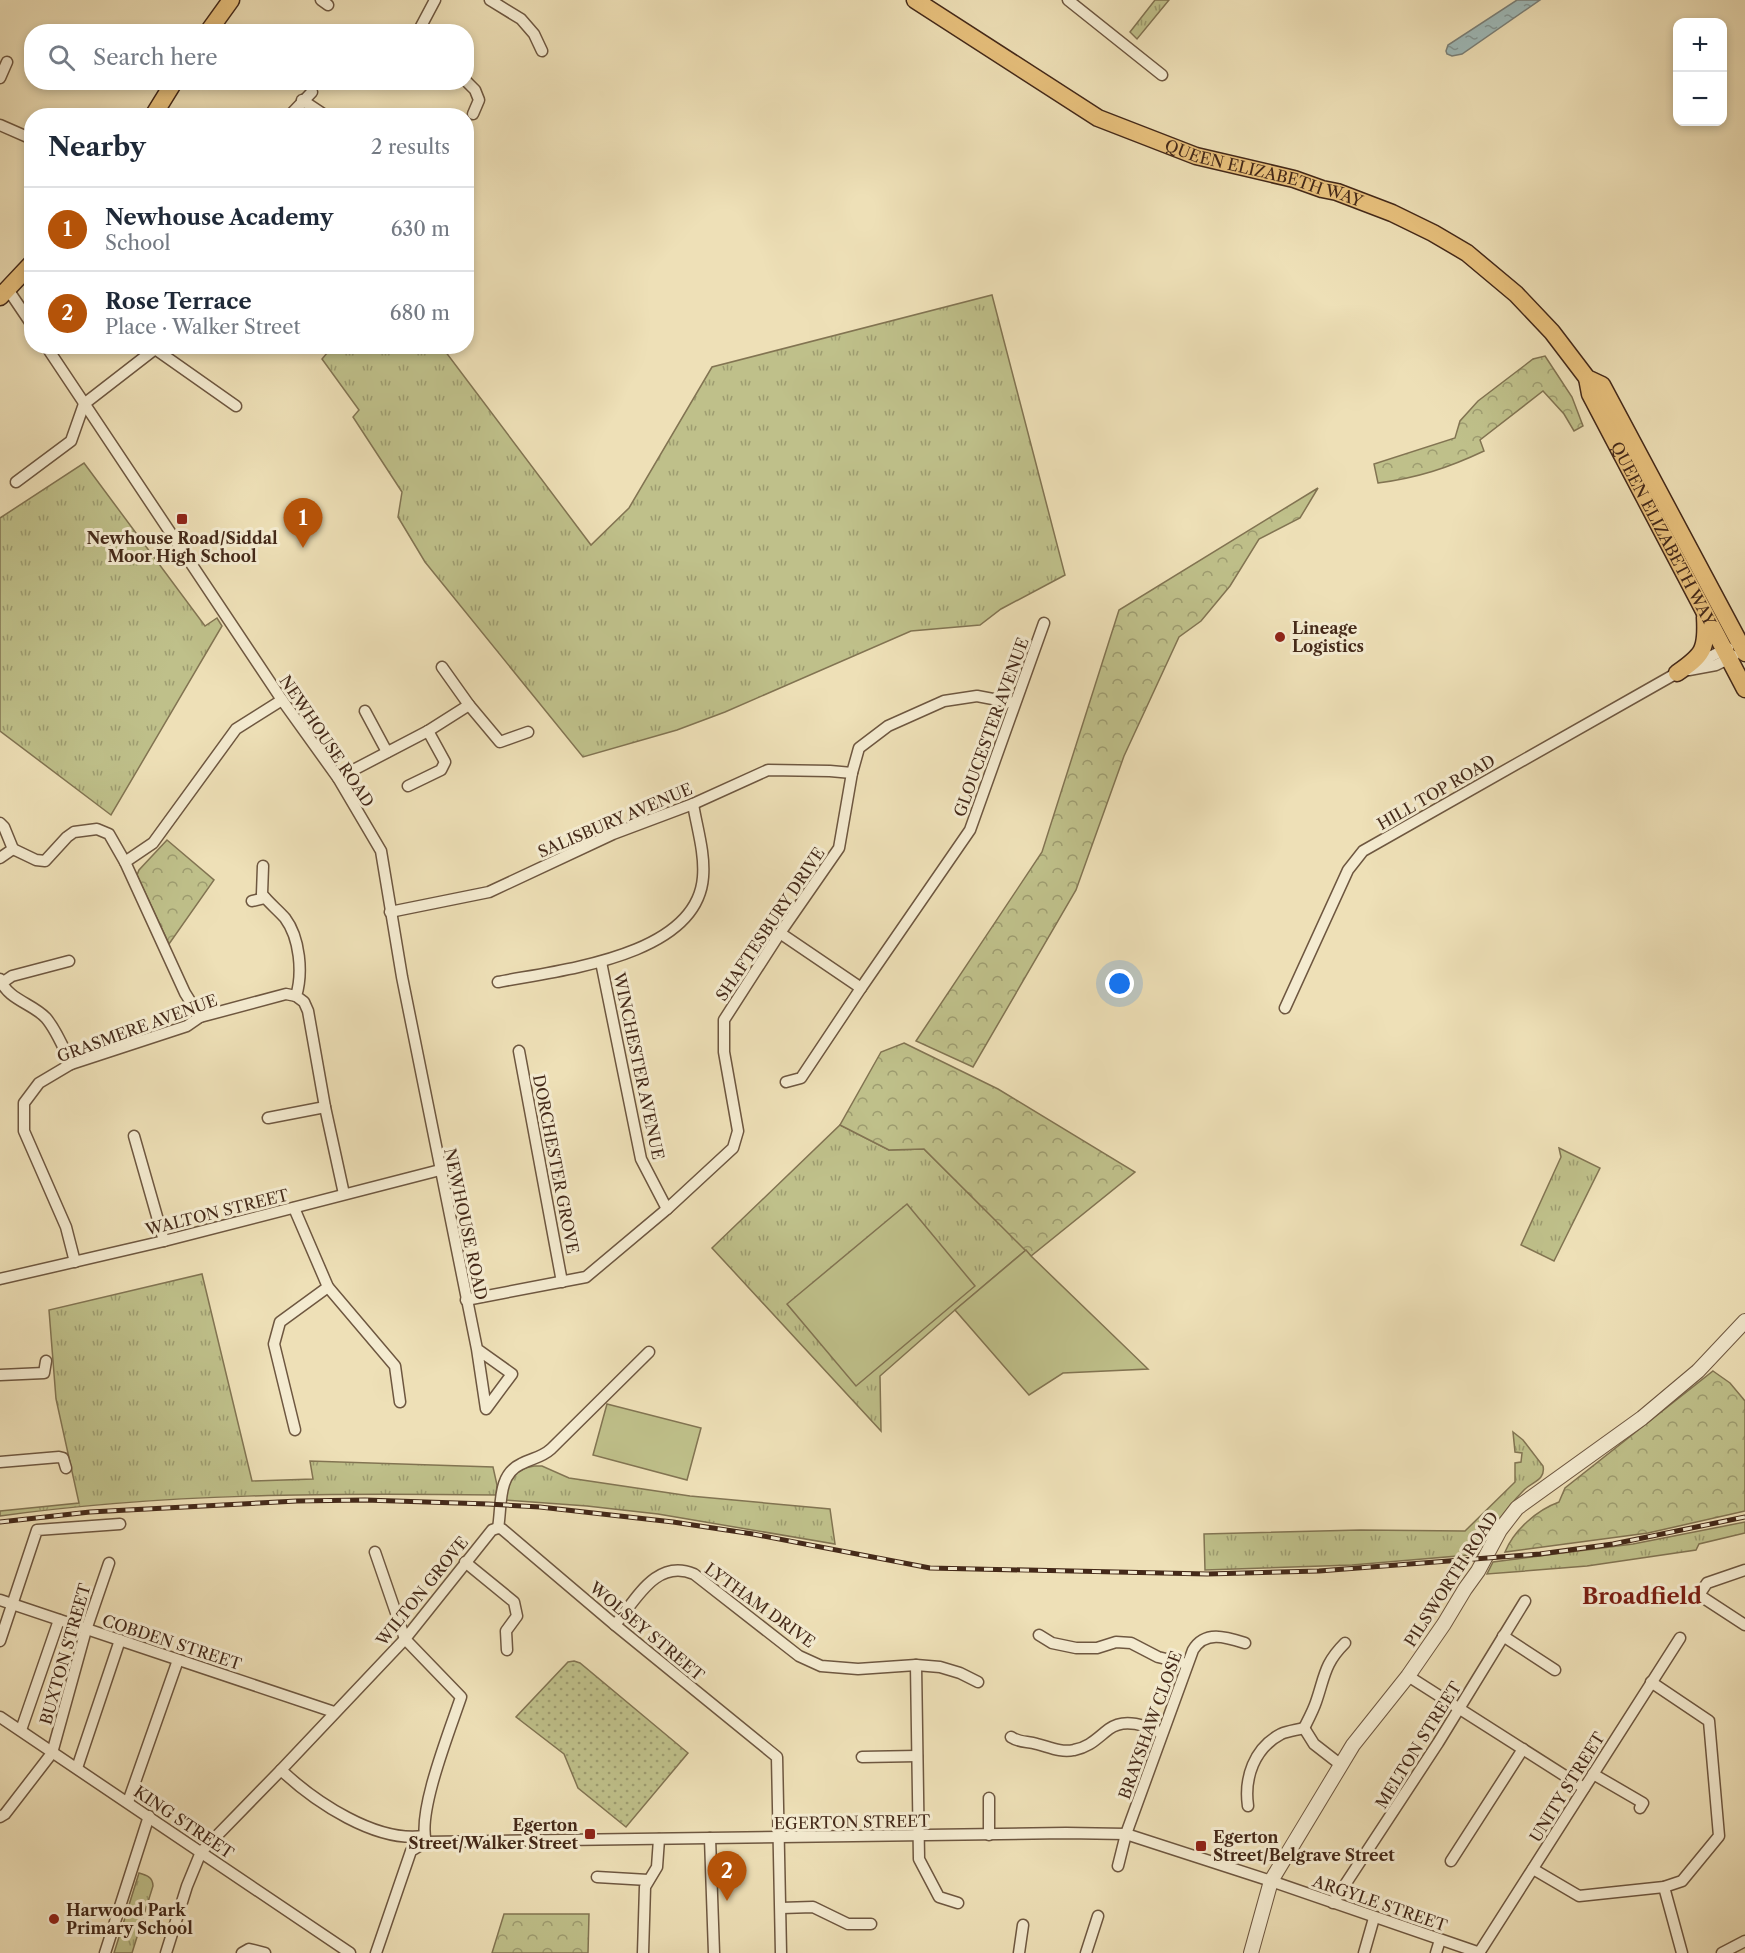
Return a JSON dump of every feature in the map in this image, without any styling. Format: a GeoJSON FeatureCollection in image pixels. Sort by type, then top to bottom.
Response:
{"type":"FeatureCollection","features":[{"type":"Feature","properties":{"kind":"main road"},"geometry":{"type":"LineString","coordinates":[[214,24],[231,0]]}},
{"type":"Feature","properties":{"kind":"main road","name":"QUEEN ELIZABETH WAY"},"geometry":{"type":"LineString","coordinates":[[915,0],[1098,118],[1196,156],[1294,179],[1337,192],[1392,213],[1467,253],[1516,294],[1552,332],[1587,378],[1590,394],[1705,614],[1733,653]]}},
{"type":"Feature","properties":{"kind":"main road"},"geometry":{"type":"LineString","coordinates":[[158,108],[169,90]]}},
{"type":"Feature","properties":{"kind":"main road"},"geometry":{"type":"LineString","coordinates":[[4,293],[24,272]]}},
{"type":"Feature","properties":{"kind":"main road","name":"QUEEN ELIZABETH WAY"},"geometry":{"type":"LineString","coordinates":[[1587,378],[1602,385],[1733,653]]}},
{"type":"Feature","properties":{"kind":"main road"},"geometry":{"type":"LineString","coordinates":[[1677,673],[1697,659],[1701,653],[1706,634],[1705,614]]}},
{"type":"Feature","properties":{"kind":"main road"},"geometry":{"type":"LineString","coordinates":[[1733,653],[1725,668],[1743,685]]}},
{"type":"Feature","properties":{"kind":"street"},"geometry":{"type":"LineString","coordinates":[[422,24],[435,0]]}},
{"type":"Feature","properties":{"kind":"street"},"geometry":{"type":"LineString","coordinates":[[490,0],[521,19],[534,34],[542,51]]}},
{"type":"Feature","properties":{"kind":"street"},"geometry":{"type":"LineString","coordinates":[[1068,0],[1162,75]]}},
{"type":"Feature","properties":{"kind":"street"},"geometry":{"type":"LineString","coordinates":[[0,78],[7,62]]}},
{"type":"Feature","properties":{"kind":"street"},"geometry":{"type":"LineString","coordinates":[[474,89],[478,100],[474,111]]}},
{"type":"Feature","properties":{"kind":"street"},"geometry":{"type":"LineString","coordinates":[[296,108],[312,92]]}},
{"type":"Feature","properties":{"kind":"street"},"geometry":{"type":"LineString","coordinates":[[302,100],[314,108]]}},
{"type":"Feature","properties":{"kind":"street"},"geometry":{"type":"LineString","coordinates":[[478,100],[489,105]]}},
{"type":"Feature","properties":{"kind":"street"},"geometry":{"type":"LineString","coordinates":[[0,125],[24,136]]}},
{"type":"Feature","properties":{"kind":"street"},"geometry":{"type":"LineString","coordinates":[[4,293],[24,315]]}},
{"type":"Feature","properties":{"kind":"street","name":"NEWHOUSE ROAD"},"geometry":{"type":"LineString","coordinates":[[51,354],[282,700],[338,778],[381,851],[390,912],[477,1349],[486,1409],[512,1374],[477,1349]]}},
{"type":"Feature","properties":{"kind":"street"},"geometry":{"type":"LineString","coordinates":[[16,482],[71,441],[84,404],[147,354]]}},
{"type":"Feature","properties":{"kind":"street"},"geometry":{"type":"LineString","coordinates":[[163,354],[236,406]]}},
{"type":"Feature","properties":{"kind":"street","name":"GLOUCESTER AVENUE"},"geometry":{"type":"LineString","coordinates":[[786,1082],[801,1078],[970,830],[1044,623]]}},
{"type":"Feature","properties":{"kind":"street","name":"HILL TOP ROAD"},"geometry":{"type":"LineString","coordinates":[[1285,1008],[1348,870],[1363,851],[1677,673],[1733,653]]}},
{"type":"Feature","properties":{"kind":"street","name":"HILL TOP ROAD"},"geometry":{"type":"LineString","coordinates":[[1677,673],[1733,653]]}},
{"type":"Feature","properties":{"kind":"street"},"geometry":{"type":"LineString","coordinates":[[442,667],[469,705],[500,742],[528,732]]}},
{"type":"Feature","properties":{"kind":"street","name":"SHAFTESBURY DRIVE"},"geometry":{"type":"LineString","coordinates":[[466,1300],[586,1277],[667,1209],[733,1148],[738,1131],[724,1052],[724,1020],[780,933],[839,848],[852,773],[859,748],[888,726],[944,701],[977,696],[1014,703]]}},
{"type":"Feature","properties":{"kind":"street"},"geometry":{"type":"LineString","coordinates":[[125,862],[153,843],[236,729],[282,700]]}},
{"type":"Feature","properties":{"kind":"street"},"geometry":{"type":"LineString","coordinates":[[338,778],[428,731],[469,705]]}},
{"type":"Feature","properties":{"kind":"street"},"geometry":{"type":"LineString","coordinates":[[365,711],[387,752]]}},
{"type":"Feature","properties":{"kind":"street"},"geometry":{"type":"LineString","coordinates":[[408,786],[441,770],[445,762],[428,731]]}},
{"type":"Feature","properties":{"kind":"street","name":"SALISBURY AVENUE"},"geometry":{"type":"LineString","coordinates":[[390,912],[489,892],[614,834],[693,804],[768,770],[852,773]]}},
{"type":"Feature","properties":{"kind":"street"},"geometry":{"type":"LineString","coordinates":[[498,982],[601,962],[664,936],[682,922],[695,903],[703,878],[704,863],[693,804]]}},
{"type":"Feature","properties":{"kind":"street"},"geometry":{"type":"LineString","coordinates":[[0,823],[13,849],[36,860],[45,861],[70,834],[85,829],[97,829],[109,834],[125,862],[185,993],[200,1017]]}},
{"type":"Feature","properties":{"kind":"street"},"geometry":{"type":"LineString","coordinates":[[0,858],[13,849]]}},
{"type":"Feature","properties":{"kind":"street"},"geometry":{"type":"LineString","coordinates":[[263,866],[262,894],[285,918],[292,930],[301,974],[296,996],[304,1002],[308,1011],[325,1107],[344,1194]]}},
{"type":"Feature","properties":{"kind":"street"},"geometry":{"type":"LineString","coordinates":[[252,901],[266,898]]}},
{"type":"Feature","properties":{"kind":"street"},"geometry":{"type":"LineString","coordinates":[[780,933],[861,988]]}},
{"type":"Feature","properties":{"kind":"street"},"geometry":{"type":"LineString","coordinates":[[69,961],[1,981],[10,994],[36,1009],[46,1018],[71,1064]]}},
{"type":"Feature","properties":{"kind":"street","name":"WINCHESTER AVENUE"},"geometry":{"type":"LineString","coordinates":[[601,962],[641,1159],[667,1209]]}},
{"type":"Feature","properties":{"kind":"street","name":"GRASMERE AVENUE"},"geometry":{"type":"LineString","coordinates":[[75,1262],[66,1227],[24,1131],[24,1103],[39,1083],[71,1064],[187,1026],[200,1017],[286,994],[296,996]]}},
{"type":"Feature","properties":{"kind":"street","name":"DORCHESTER GROVE"},"geometry":{"type":"LineString","coordinates":[[519,1051],[562,1282]]}},
{"type":"Feature","properties":{"kind":"street"},"geometry":{"type":"LineString","coordinates":[[268,1118],[325,1107]]}},
{"type":"Feature","properties":{"kind":"street"},"geometry":{"type":"LineString","coordinates":[[134,1136],[164,1241]]}},
{"type":"Feature","properties":{"kind":"street","name":"WALTON STREET"},"geometry":{"type":"LineString","coordinates":[[0,1279],[164,1241],[440,1170]]}},
{"type":"Feature","properties":{"kind":"street"},"geometry":{"type":"LineString","coordinates":[[294,1208],[328,1287],[395,1366],[400,1402]]}},
{"type":"Feature","properties":{"kind":"street"},"geometry":{"type":"LineString","coordinates":[[295,1430],[274,1344],[280,1322],[328,1287]]}},
{"type":"Feature","properties":{"kind":"street","name":"PILSWORTH ROAD"},"geometry":{"type":"LineString","coordinates":[[1251,1953],[1271,1881],[1353,1745],[1408,1676],[1479,1570],[1500,1530],[1517,1508],[1642,1418],[1698,1371],[1745,1321]]}},
{"type":"Feature","properties":{"kind":"street"},"geometry":{"type":"LineString","coordinates":[[498,1528],[503,1484],[508,1475],[518,1465],[543,1456],[649,1352]]}},
{"type":"Feature","properties":{"kind":"street"},"geometry":{"type":"LineString","coordinates":[[0,1375],[44,1372],[46,1361]]}},
{"type":"Feature","properties":{"kind":"street"},"geometry":{"type":"LineString","coordinates":[[0,1462],[59,1457],[65,1461],[66,1468]]}},
{"type":"Feature","properties":{"kind":"street"},"geometry":{"type":"LineString","coordinates":[[0,1641],[37,1530],[120,1524]]}},
{"type":"Feature","properties":{"kind":"street","name":"WILTON GROVE"},"geometry":{"type":"LineString","coordinates":[[201,1852],[405,1639],[465,1562],[492,1530],[498,1528]]}},
{"type":"Feature","properties":{"kind":"street","name":"WOLSEY STREET"},"geometry":{"type":"LineString","coordinates":[[498,1528],[777,1757],[779,1838]]}},
{"type":"Feature","properties":{"kind":"street"},"geometry":{"type":"LineString","coordinates":[[375,1552],[405,1639],[461,1697],[429,1794],[424,1820],[425,1839],[411,1851],[376,1953]]}},
{"type":"Feature","properties":{"kind":"street"},"geometry":{"type":"LineString","coordinates":[[465,1562],[514,1602],[517,1616],[507,1631],[507,1650]]}},
{"type":"Feature","properties":{"kind":"street","name":"BUXTON STREET"},"geometry":{"type":"LineString","coordinates":[[52,1753],[86,1630],[109,1563]]}},
{"type":"Feature","properties":{"kind":"street","name":"LYTHAM DRIVE"},"geometry":{"type":"LineString","coordinates":[[615,1625],[657,1576],[669,1571],[681,1570],[694,1574],[799,1656],[821,1666],[858,1669],[916,1665],[940,1667],[978,1682]]}},
{"type":"Feature","properties":{"kind":"street"},"geometry":{"type":"LineString","coordinates":[[1745,1570],[1707,1583],[1698,1595],[1745,1625]]}},
{"type":"Feature","properties":{"kind":"street","name":"COBDEN STREET"},"geometry":{"type":"LineString","coordinates":[[0,1600],[334,1712]]}},
{"type":"Feature","properties":{"kind":"street","name":"MELTON STREET"},"geometry":{"type":"LineString","coordinates":[[1333,1903],[1459,1709],[1525,1601]]}},
{"type":"Feature","properties":{"kind":"street"},"geometry":{"type":"LineString","coordinates":[[21,1730],[59,1620]]}},
{"type":"Feature","properties":{"kind":"street"},"geometry":{"type":"LineString","coordinates":[[1039,1635],[1052,1643],[1076,1648],[1097,1648],[1116,1642],[1131,1643],[1158,1657],[1187,1664]]}},
{"type":"Feature","properties":{"kind":"street","name":"BRAYSHAW CLOSE"},"geometry":{"type":"LineString","coordinates":[[1118,1866],[1126,1834],[1187,1664],[1197,1644],[1206,1637],[1218,1636],[1245,1642]]}},
{"type":"Feature","properties":{"kind":"street"},"geometry":{"type":"LineString","coordinates":[[1503,1636],[1556,1670]]}},
{"type":"Feature","properties":{"kind":"street","name":"UNITY STREET"},"geometry":{"type":"LineString","coordinates":[[1479,1953],[1680,1638]]}},
{"type":"Feature","properties":{"kind":"street"},"geometry":{"type":"LineString","coordinates":[[77,1768],[120,1640]]}},
{"type":"Feature","properties":{"kind":"street"},"geometry":{"type":"LineString","coordinates":[[1304,1728],[1316,1703],[1327,1664],[1345,1643]]}},
{"type":"Feature","properties":{"kind":"street"},"geometry":{"type":"LineString","coordinates":[[128,1802],[178,1660]]}},
{"type":"Feature","properties":{"kind":"street"},"geometry":{"type":"LineString","coordinates":[[916,1665],[919,1858],[939,1898],[958,1903]]}},
{"type":"Feature","properties":{"kind":"street"},"geometry":{"type":"LineString","coordinates":[[1408,1676],[1584,1788]]}},
{"type":"Feature","properties":{"kind":"street"},"geometry":{"type":"LineString","coordinates":[[1533,1869],[1579,1896],[1664,1887],[1682,1881],[1719,1836],[1709,1721],[1651,1682]]}},
{"type":"Feature","properties":{"kind":"street","name":"KING STREET"},"geometry":{"type":"LineString","coordinates":[[0,1717],[350,1953]]}},
{"type":"Feature","properties":{"kind":"street"},"geometry":{"type":"LineString","coordinates":[[1011,1737],[1017,1741],[1065,1751],[1094,1743],[1112,1727],[1120,1724],[1138,1725],[1162,1733]]}},
{"type":"Feature","properties":{"kind":"street"},"geometry":{"type":"LineString","coordinates":[[1304,1728],[1314,1744],[1341,1765]]}},
{"type":"Feature","properties":{"kind":"street"},"geometry":{"type":"LineString","coordinates":[[1248,1806],[1246,1791],[1249,1775],[1259,1753],[1282,1733],[1304,1728]]}},
{"type":"Feature","properties":{"kind":"street"},"geometry":{"type":"LineString","coordinates":[[1451,1861],[1523,1749]]}},
{"type":"Feature","properties":{"kind":"street"},"geometry":{"type":"LineString","coordinates":[[0,1817],[5,1814],[52,1753]]}},
{"type":"Feature","properties":{"kind":"street"},"geometry":{"type":"LineString","coordinates":[[862,1757],[917,1756]]}},
{"type":"Feature","properties":{"kind":"street","name":"EGERTON STREET"},"geometry":{"type":"LineString","coordinates":[[281,1770],[300,1788],[368,1827],[410,1838],[659,1839],[1126,1834],[1271,1881]]}},
{"type":"Feature","properties":{"kind":"street"},"geometry":{"type":"LineString","coordinates":[[1593,1774],[1643,1803],[1640,1808]]}},
{"type":"Feature","properties":{"kind":"street"},"geometry":{"type":"LineString","coordinates":[[988,1798],[989,1835]]}},
{"type":"Feature","properties":{"kind":"street"},"geometry":{"type":"LineString","coordinates":[[105,1953],[148,1816]]}},
{"type":"Feature","properties":{"kind":"street"},"geometry":{"type":"LineString","coordinates":[[710,1838],[714,1953]]}},
{"type":"Feature","properties":{"kind":"street"},"geometry":{"type":"LineString","coordinates":[[779,1838],[782,1953]]}},
{"type":"Feature","properties":{"kind":"street"},"geometry":{"type":"LineString","coordinates":[[643,1953],[645,1887],[657,1867],[659,1839]]}},
{"type":"Feature","properties":{"kind":"street"},"geometry":{"type":"LineString","coordinates":[[166,1953],[187,1886],[201,1852]]}},
{"type":"Feature","properties":{"kind":"street"},"geometry":{"type":"LineString","coordinates":[[597,1877],[648,1880]]}},
{"type":"Feature","properties":{"kind":"street","name":"ARGYLE STREET"},"geometry":{"type":"LineString","coordinates":[[1271,1881],[1479,1953]]}},
{"type":"Feature","properties":{"kind":"street"},"geometry":{"type":"LineString","coordinates":[[1664,1887],[1682,1953]]}},
{"type":"Feature","properties":{"kind":"street"},"geometry":{"type":"LineString","coordinates":[[781,1908],[813,1907],[848,1924],[871,1924]]}},
{"type":"Feature","properties":{"kind":"street"},"geometry":{"type":"LineString","coordinates":[[1086,1953],[1098,1916]]}},
{"type":"Feature","properties":{"kind":"street"},"geometry":{"type":"LineString","coordinates":[[1364,1953],[1374,1918]]}},
{"type":"Feature","properties":{"kind":"street"},"geometry":{"type":"LineString","coordinates":[[1019,1953],[1023,1925]]}},
{"type":"Feature","properties":{"kind":"street"},"geometry":{"type":"LineString","coordinates":[[1436,1953],[1440,1940]]}},
{"type":"Feature","properties":{"kind":"street"},"geometry":{"type":"LineString","coordinates":[[1722,1953],[1745,1941]]}},
{"type":"Feature","properties":{"kind":"street"},"geometry":{"type":"LineString","coordinates":[[245,1951],[265,1953]]}},
{"type":"Feature","properties":{"kind":"green space"},"geometry":{"type":"Polygon","coordinates":[[[1155,0],[1169,0],[1137,39],[1130,32],[1155,0]]]}},
{"type":"Feature","properties":{"kind":"green space"},"geometry":{"type":"Polygon","coordinates":[[[992,295],[1065,575],[1001,609],[980,625],[911,631],[725,712],[677,730],[583,757],[425,562],[398,517],[402,492],[353,417],[359,410],[322,359],[326,354],[447,354],[591,545],[629,508],[712,367],[992,295]]]}},
{"type":"Feature","properties":{"kind":"green space"},"geometry":{"type":"Polygon","coordinates":[[[1545,356],[1572,397],[1583,426],[1574,431],[1564,414],[1543,391],[1480,440],[1484,451],[1432,472],[1378,483],[1374,464],[1455,438],[1460,421],[1478,401],[1533,359],[1545,356]]]}},
{"type":"Feature","properties":{"kind":"green space"},"geometry":{"type":"Polygon","coordinates":[[[84,463],[205,626],[217,618],[222,626],[111,815],[0,731],[0,518],[84,463]]]}},
{"type":"Feature","properties":{"kind":"green space"},"geometry":{"type":"Polygon","coordinates":[[[1318,488],[1300,518],[1259,539],[1230,586],[1201,621],[1179,637],[1124,756],[1076,890],[973,1067],[916,1041],[1042,852],[1119,610],[1318,488]]]}},
{"type":"Feature","properties":{"kind":"green space"},"geometry":{"type":"Polygon","coordinates":[[[167,840],[214,880],[169,944],[137,875],[167,840]]]}},
{"type":"Feature","properties":{"kind":"green space"},"geometry":{"type":"Polygon","coordinates":[[[904,1043],[998,1089],[1135,1172],[1031,1256],[924,1149],[889,1150],[840,1125],[881,1052],[904,1043]]]}},
{"type":"Feature","properties":{"kind":"green space"},"geometry":{"type":"Polygon","coordinates":[[[840,1125],[889,1150],[924,1149],[1026,1250],[880,1376],[881,1431],[712,1248],[840,1125]]]}},
{"type":"Feature","properties":{"kind":"green space"},"geometry":{"type":"Polygon","coordinates":[[[1559,1148],[1600,1168],[1554,1261],[1521,1245],[1561,1157],[1559,1148]]]}},
{"type":"Feature","properties":{"kind":"green space"},"geometry":{"type":"Polygon","coordinates":[[[907,1204],[975,1286],[856,1386],[787,1304],[907,1204]]]}},
{"type":"Feature","properties":{"kind":"green space"},"geometry":{"type":"Polygon","coordinates":[[[1026,1250],[1148,1369],[1063,1373],[1029,1395],[955,1310],[1026,1250]]]}},
{"type":"Feature","properties":{"kind":"green space"},"geometry":{"type":"Polygon","coordinates":[[[202,1274],[252,1481],[313,1479],[310,1461],[493,1467],[497,1485],[496,1495],[248,1496],[62,1508],[0,1516],[0,1511],[79,1503],[56,1399],[49,1310],[202,1274]]]}},
{"type":"Feature","properties":{"kind":"green space"},"geometry":{"type":"Polygon","coordinates":[[[1713,1371],[1730,1383],[1745,1401],[1745,1511],[1648,1533],[1505,1552],[1514,1536],[1527,1522],[1559,1502],[1565,1488],[1713,1371]]]}},
{"type":"Feature","properties":{"kind":"green space"},"geometry":{"type":"Polygon","coordinates":[[[607,1404],[701,1428],[687,1480],[593,1455],[607,1404]]]}},
{"type":"Feature","properties":{"kind":"green space"},"geometry":{"type":"Polygon","coordinates":[[[1513,1432],[1523,1440],[1543,1466],[1542,1475],[1517,1497],[1505,1512],[1481,1554],[1352,1565],[1205,1570],[1204,1534],[1360,1530],[1465,1531],[1515,1482],[1515,1463],[1521,1462],[1522,1453],[1515,1452],[1513,1432]]]}},
{"type":"Feature","properties":{"kind":"green space"},"geometry":{"type":"Polygon","coordinates":[[[542,1466],[569,1478],[690,1496],[830,1509],[835,1544],[658,1514],[505,1500],[513,1477],[521,1470],[542,1466]]]}},
{"type":"Feature","properties":{"kind":"green space"},"geometry":{"type":"Polygon","coordinates":[[[1745,1522],[1745,1533],[1699,1544],[1696,1550],[1587,1566],[1487,1574],[1493,1562],[1633,1544],[1745,1522]]]}},
{"type":"Feature","properties":{"kind":"green space"},"geometry":{"type":"Polygon","coordinates":[[[568,1662],[580,1663],[688,1753],[626,1827],[578,1788],[564,1754],[516,1717],[568,1662]]]}},
{"type":"Feature","properties":{"kind":"green space"},"geometry":{"type":"Polygon","coordinates":[[[139,1873],[150,1878],[153,1886],[132,1953],[114,1953],[139,1873]]]}},
{"type":"Feature","properties":{"kind":"green space"},"geometry":{"type":"Polygon","coordinates":[[[504,1914],[589,1914],[588,1953],[492,1953],[504,1914]]]}},
{"type":"Feature","properties":{"kind":"water"},"geometry":{"type":"Polygon","coordinates":[[[1517,0],[1540,0],[1462,54],[1452,56],[1447,54],[1448,45],[1517,0]]]}},
{"type":"Feature","properties":{"kind":"railway"},"geometry":{"type":"LineString","coordinates":[[0,1522],[90,1512],[297,1501],[365,1500],[488,1504],[540,1507],[673,1522],[753,1534],[930,1568],[1207,1574],[1319,1571],[1540,1554],[1613,1544],[1745,1517]]}},
{"type":"Feature","properties":{"kind":"place","name":"Newhouse Road/Siddal Moor High School"},"geometry":{"type":"Point","coordinates":[182,519]}},
{"type":"Feature","properties":{"kind":"place","name":"Newhouse Academy"},"geometry":{"type":"Point","coordinates":[303,548]}},
{"type":"Feature","properties":{"kind":"place","name":"Lineage Logistics"},"geometry":{"type":"Point","coordinates":[1280,637]}},
{"type":"Feature","properties":{"kind":"place","name":"Egerton Street/Walker Street"},"geometry":{"type":"Point","coordinates":[590,1834]}},
{"type":"Feature","properties":{"kind":"place","name":"Egerton Street/Belgrave Street"},"geometry":{"type":"Point","coordinates":[1201,1846]}},
{"type":"Feature","properties":{"kind":"place","name":"Rose Terrace"},"geometry":{"type":"Point","coordinates":[727,1901]}},
{"type":"Feature","properties":{"kind":"place","name":"Harwood Park Primary School"},"geometry":{"type":"Point","coordinates":[54,1919]}},
{"type":"Feature","properties":{"kind":"district","name":"Broadfield"},"geometry":{"type":"Point","coordinates":[1642,1596]}}]}
